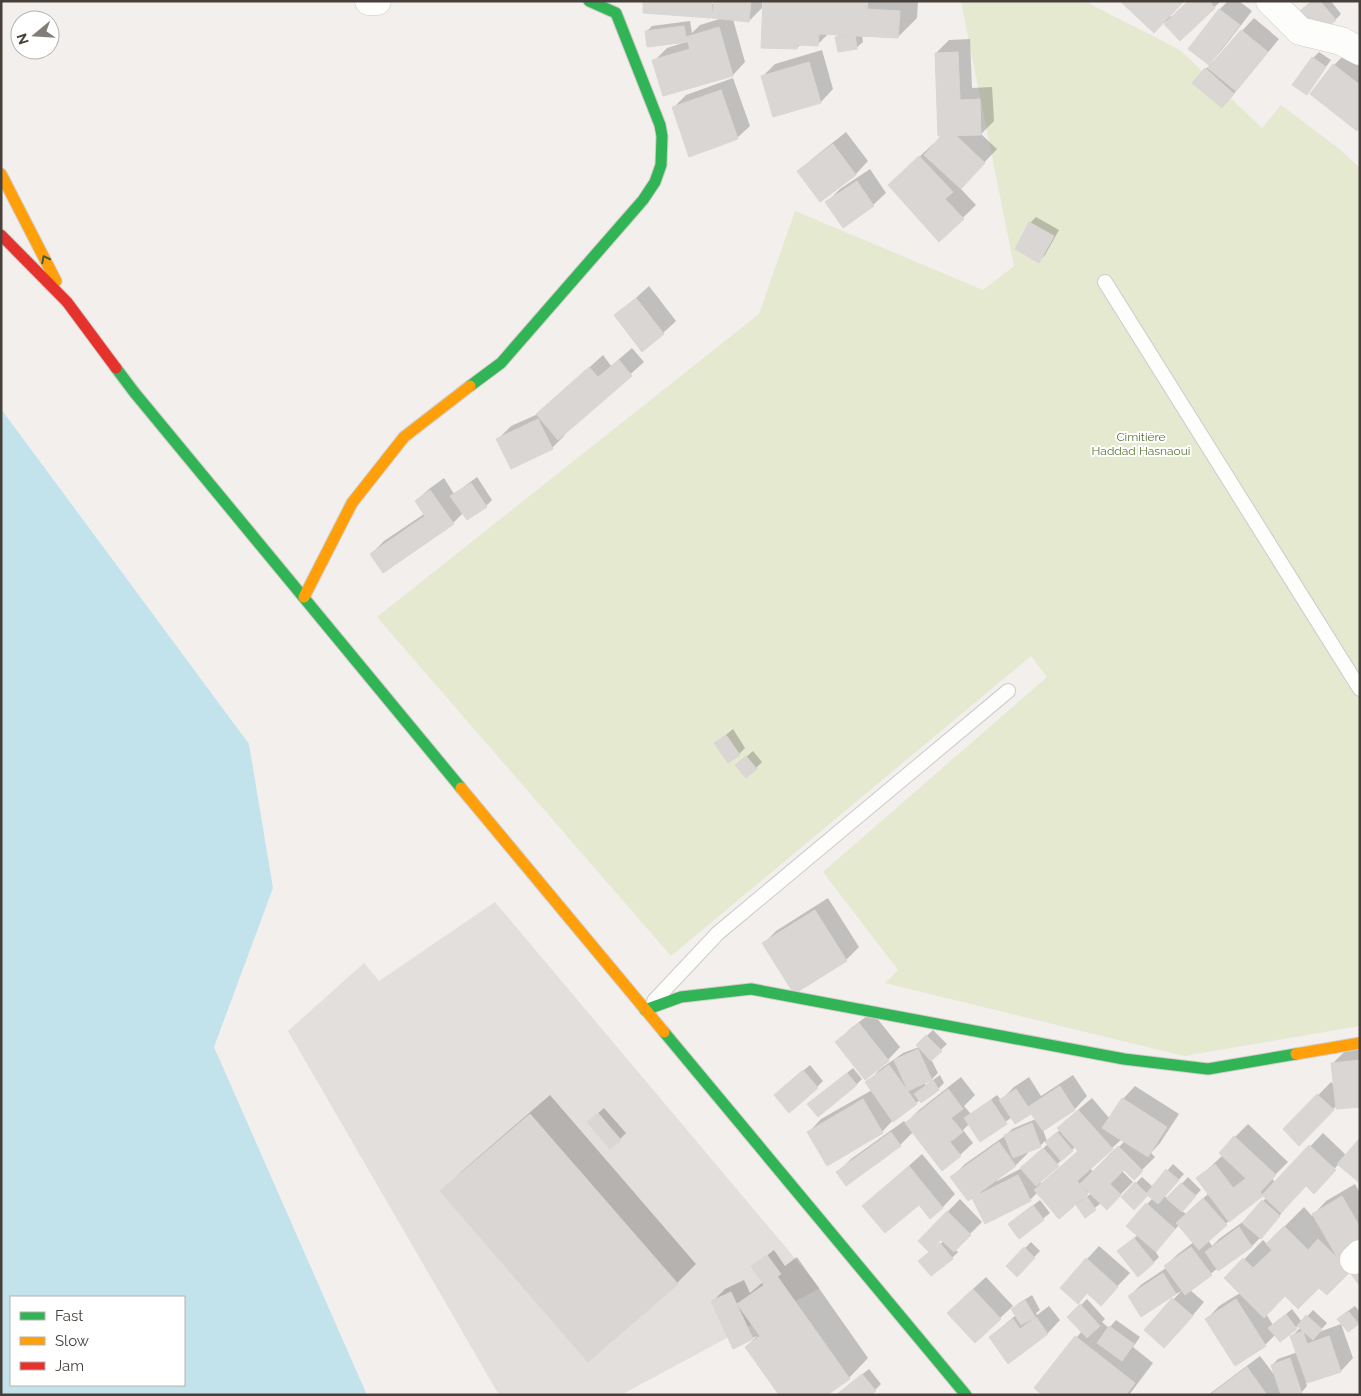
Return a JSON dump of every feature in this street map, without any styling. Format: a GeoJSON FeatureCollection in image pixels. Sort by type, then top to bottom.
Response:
{"type":"FeatureCollection","features":[{"type":"Feature","properties":{"kind":"main road"},"geometry":{"type":"LineString","coordinates":[[304,598],[352,503],[404,437],[501,363],[653,187],[660,173],[664,141],[660,125],[618,7],[589,1]]}},
{"type":"Feature","properties":{"kind":"main road"},"geometry":{"type":"LineString","coordinates":[[1,174],[67,302]]}},
{"type":"Feature","properties":{"kind":"main road"},"geometry":{"type":"LineString","coordinates":[[1,236],[67,302],[134,392],[966,1395]]}},
{"type":"Feature","properties":{"kind":"main road"},"geometry":{"type":"LineString","coordinates":[[645,1010],[681,997],[751,989],[1124,1059],[1208,1070],[1360,1043]]}},
{"type":"Feature","properties":{"kind":"street"},"geometry":{"type":"LineString","coordinates":[[369,1],[377,1]]}},
{"type":"Feature","properties":{"kind":"street"},"geometry":{"type":"LineString","coordinates":[[1270,1],[1300,31],[1341,41],[1360,50]]}},
{"type":"Feature","properties":{"kind":"lane"},"geometry":{"type":"LineString","coordinates":[[1105,282],[1360,690]]}},
{"type":"Feature","properties":{"kind":"lane"},"geometry":{"type":"LineString","coordinates":[[645,1010],[718,932],[1008,691]]}},
{"type":"Feature","properties":{"kind":"shaded area"},"geometry":{"type":"Polygon","coordinates":[[[495,902],[820,1288],[621,1395],[499,1395],[288,1031],[364,963],[379,981],[495,902]]]}},
{"type":"Feature","properties":{"kind":"green space","name":"Cimitière Haddad Hasnaoui"},"geometry":{"type":"Polygon","coordinates":[[[961,1],[1084,1],[1180,50],[1262,128],[1281,105],[1338,148],[1360,168],[1360,1026],[1184,1056],[885,983],[898,970],[823,872],[1047,677],[1031,656],[671,956],[377,617],[759,314],[795,211],[983,290],[1014,266],[961,1]]]}},
{"type":"Feature","properties":{"kind":"water"},"geometry":{"type":"Polygon","coordinates":[[[1,409],[249,744],[273,888],[214,1047],[367,1395],[1,1395],[1,409]]]}},
{"type":"Feature","properties":{"kind":"building"},"geometry":{"type":"Polygon","coordinates":[[[643,1],[712,1],[711,18],[643,13],[643,1]]]}},
{"type":"Feature","properties":{"kind":"building"},"geometry":{"type":"Polygon","coordinates":[[[714,1],[751,1],[749,22],[712,18],[714,1]]]}},
{"type":"Feature","properties":{"kind":"building"},"geometry":{"type":"Polygon","coordinates":[[[763,1],[868,1],[867,9],[900,11],[898,38],[819,34],[818,46],[797,45],[797,49],[761,48],[763,1]]]}},
{"type":"Feature","properties":{"kind":"building"},"geometry":{"type":"Polygon","coordinates":[[[1120,1],[1184,1],[1154,33],[1120,1]]]}},
{"type":"Feature","properties":{"kind":"building"},"geometry":{"type":"Polygon","coordinates":[[[1188,1],[1209,1],[1215,8],[1180,41],[1164,24],[1188,1]]]}},
{"type":"Feature","properties":{"kind":"building"},"geometry":{"type":"Polygon","coordinates":[[[1312,1],[1320,1],[1336,20],[1316,37],[1296,14],[1312,1]]]}},
{"type":"Feature","properties":{"kind":"building"},"geometry":{"type":"Polygon","coordinates":[[[1219,9],[1240,25],[1209,65],[1188,49],[1219,9]]]}},
{"type":"Feature","properties":{"kind":"building"},"geometry":{"type":"Polygon","coordinates":[[[684,26],[687,42],[647,47],[645,31],[684,26]]]}},
{"type":"Feature","properties":{"kind":"building"},"geometry":{"type":"Polygon","coordinates":[[[719,27],[733,76],[663,96],[652,60],[690,49],[686,37],[719,27]]]}},
{"type":"Feature","properties":{"kind":"building"},"geometry":{"type":"Polygon","coordinates":[[[1241,30],[1268,52],[1236,91],[1208,68],[1241,30]]]}},
{"type":"Feature","properties":{"kind":"building"},"geometry":{"type":"Polygon","coordinates":[[[855,34],[857,49],[838,52],[835,37],[855,34]]]}},
{"type":"Feature","properties":{"kind":"building"},"geometry":{"type":"Polygon","coordinates":[[[958,52],[960,100],[980,99],[981,135],[938,136],[935,53],[958,52]]]}},
{"type":"Feature","properties":{"kind":"building"},"geometry":{"type":"Polygon","coordinates":[[[1312,57],[1326,67],[1307,95],[1292,85],[1312,57]]]}},
{"type":"Feature","properties":{"kind":"building"},"geometry":{"type":"Polygon","coordinates":[[[809,62],[821,103],[773,117],[761,76],[809,62]]]}},
{"type":"Feature","properties":{"kind":"building"},"geometry":{"type":"Polygon","coordinates":[[[1333,64],[1360,85],[1360,128],[1357,131],[1310,94],[1333,64]]]}},
{"type":"Feature","properties":{"kind":"building"},"geometry":{"type":"Polygon","coordinates":[[[1205,68],[1234,94],[1222,108],[1192,83],[1205,68]]]}},
{"type":"Feature","properties":{"kind":"building"},"geometry":{"type":"Polygon","coordinates":[[[721,90],[738,139],[689,157],[672,107],[721,90]]]}},
{"type":"Feature","properties":{"kind":"building"},"geometry":{"type":"Polygon","coordinates":[[[948,128],[985,163],[961,189],[924,155],[948,128]]]}},
{"type":"Feature","properties":{"kind":"building"},"geometry":{"type":"Polygon","coordinates":[[[833,144],[856,175],[820,202],[797,171],[833,144]]]}},
{"type":"Feature","properties":{"kind":"building"},"geometry":{"type":"Polygon","coordinates":[[[919,156],[953,192],[945,199],[964,219],[939,242],[888,185],[919,156]]]}},
{"type":"Feature","properties":{"kind":"building"},"geometry":{"type":"Polygon","coordinates":[[[857,181],[874,206],[843,228],[825,202],[857,181]]]}},
{"type":"Feature","properties":{"kind":"building"},"geometry":{"type":"Polygon","coordinates":[[[1029,222],[1054,236],[1039,263],[1015,249],[1029,222]]]}},
{"type":"Feature","properties":{"kind":"building"},"geometry":{"type":"Polygon","coordinates":[[[636,298],[664,334],[642,352],[614,315],[636,298]]]}},
{"type":"Feature","properties":{"kind":"building"},"geometry":{"type":"Polygon","coordinates":[[[619,360],[632,376],[558,440],[536,414],[589,367],[598,377],[619,360]]]}},
{"type":"Feature","properties":{"kind":"building"},"geometry":{"type":"Polygon","coordinates":[[[538,419],[553,449],[511,469],[496,439],[538,419]]]}},
{"type":"Feature","properties":{"kind":"building"},"geometry":{"type":"Polygon","coordinates":[[[471,483],[487,507],[467,520],[450,496],[471,483]]]}},
{"type":"Feature","properties":{"kind":"building"},"geometry":{"type":"Polygon","coordinates":[[[430,490],[454,524],[383,573],[370,554],[425,516],[415,501],[430,490]]]}},
{"type":"Feature","properties":{"kind":"building"},"geometry":{"type":"Polygon","coordinates":[[[726,735],[740,755],[728,763],[714,743],[726,735]]]}},
{"type":"Feature","properties":{"kind":"building"},"geometry":{"type":"Polygon","coordinates":[[[746,756],[757,769],[746,778],[735,765],[746,756]]]}},
{"type":"Feature","properties":{"kind":"building"},"geometry":{"type":"Polygon","coordinates":[[[815,910],[847,961],[794,994],[762,943],[815,910]]]}},
{"type":"Feature","properties":{"kind":"building"},"geometry":{"type":"Polygon","coordinates":[[[859,1023],[889,1061],[865,1080],[835,1042],[859,1023]]]}},
{"type":"Feature","properties":{"kind":"building"},"geometry":{"type":"Polygon","coordinates":[[[926,1035],[942,1051],[931,1061],[916,1045],[926,1035]]]}},
{"type":"Feature","properties":{"kind":"building"},"geometry":{"type":"Polygon","coordinates":[[[918,1049],[932,1080],[908,1091],[894,1060],[918,1049]]]}},
{"type":"Feature","properties":{"kind":"building"},"geometry":{"type":"Polygon","coordinates":[[[1360,1060],[1360,1107],[1336,1109],[1331,1063],[1360,1060]]]}},
{"type":"Feature","properties":{"kind":"building"},"geometry":{"type":"Polygon","coordinates":[[[889,1065],[917,1104],[893,1122],[865,1082],[889,1065]]]}},
{"type":"Feature","properties":{"kind":"building"},"geometry":{"type":"Polygon","coordinates":[[[803,1070],[818,1088],[789,1113],[774,1095],[803,1070]]]}},
{"type":"Feature","properties":{"kind":"building"},"geometry":{"type":"Polygon","coordinates":[[[847,1073],[857,1085],[818,1117],[807,1104],[847,1073]]]}},
{"type":"Feature","properties":{"kind":"building"},"geometry":{"type":"Polygon","coordinates":[[[933,1080],[939,1090],[921,1103],[914,1094],[933,1080]]]}},
{"type":"Feature","properties":{"kind":"building"},"geometry":{"type":"Polygon","coordinates":[[[1060,1086],[1075,1110],[1043,1131],[1031,1114],[1015,1124],[999,1100],[1016,1089],[1028,1107],[1060,1086]]]}},
{"type":"Feature","properties":{"kind":"building"},"geometry":{"type":"Polygon","coordinates":[[[948,1089],[963,1109],[951,1118],[963,1132],[950,1142],[961,1156],[942,1171],[905,1123],[948,1089]]]}},
{"type":"Feature","properties":{"kind":"building"},"geometry":{"type":"Polygon","coordinates":[[[1317,1094],[1334,1110],[1299,1146],[1283,1129],[1317,1094]]]}},
{"type":"Feature","properties":{"kind":"building"},"geometry":{"type":"Polygon","coordinates":[[[1122,1098],[1167,1127],[1148,1157],[1102,1128],[1122,1098]]]}},
{"type":"Feature","properties":{"kind":"building"},"geometry":{"type":"Polygon","coordinates":[[[863,1099],[883,1133],[827,1166],[807,1132],[863,1099]]]}},
{"type":"Feature","properties":{"kind":"building"},"geometry":{"type":"Polygon","coordinates":[[[991,1100],[1007,1124],[980,1142],[964,1118],[991,1100]]]}},
{"type":"Feature","properties":{"kind":"building"},"geometry":{"type":"Polygon","coordinates":[[[1078,1110],[1113,1149],[1077,1181],[1088,1194],[1059,1219],[1034,1190],[1078,1151],[1057,1128],[1078,1110]]]}},
{"type":"Feature","properties":{"kind":"building"},"geometry":{"type":"Polygon","coordinates":[[[598,1113],[621,1140],[610,1149],[587,1122],[598,1113]]]}},
{"type":"Feature","properties":{"kind":"building"},"geometry":{"type":"Polygon","coordinates":[[[530,1114],[678,1284],[588,1362],[440,1191],[530,1114]]]}},
{"type":"Feature","properties":{"kind":"building"},"geometry":{"type":"Polygon","coordinates":[[[1032,1123],[1041,1147],[1013,1158],[1004,1135],[1032,1123]]]}},
{"type":"Feature","properties":{"kind":"building"},"geometry":{"type":"Polygon","coordinates":[[[891,1132],[901,1146],[846,1186],[836,1172],[891,1132]]]}},
{"type":"Feature","properties":{"kind":"building"},"geometry":{"type":"Polygon","coordinates":[[[1057,1132],[1073,1151],[1061,1161],[1045,1142],[1057,1132]]]}},
{"type":"Feature","properties":{"kind":"building"},"geometry":{"type":"Polygon","coordinates":[[[1234,1136],[1276,1175],[1260,1192],[1219,1153],[1234,1136]]]}},
{"type":"Feature","properties":{"kind":"building"},"geometry":{"type":"Polygon","coordinates":[[[1360,1138],[1360,1183],[1337,1164],[1360,1138]]]}},
{"type":"Feature","properties":{"kind":"building"},"geometry":{"type":"Polygon","coordinates":[[[999,1142],[1016,1166],[968,1201],[950,1177],[999,1142]]]}},
{"type":"Feature","properties":{"kind":"building"},"geometry":{"type":"Polygon","coordinates":[[[1309,1145],[1336,1170],[1314,1194],[1306,1186],[1281,1213],[1262,1195],[1309,1145]]]}},
{"type":"Feature","properties":{"kind":"building"},"geometry":{"type":"Polygon","coordinates":[[[1118,1146],[1143,1171],[1134,1180],[1124,1170],[1110,1184],[1121,1195],[1107,1210],[1080,1184],[1118,1146]]]}},
{"type":"Feature","properties":{"kind":"building"},"geometry":{"type":"Polygon","coordinates":[[[1043,1148],[1059,1166],[1036,1186],[1020,1168],[1043,1148]]]}},
{"type":"Feature","properties":{"kind":"building"},"geometry":{"type":"Polygon","coordinates":[[[1215,1164],[1233,1188],[1249,1176],[1263,1196],[1229,1222],[1196,1178],[1215,1164]]]}},
{"type":"Feature","properties":{"kind":"building"},"geometry":{"type":"Polygon","coordinates":[[[909,1166],[943,1208],[930,1219],[919,1205],[885,1233],[862,1206],[909,1166]]]}},
{"type":"Feature","properties":{"kind":"building"},"geometry":{"type":"Polygon","coordinates":[[[1166,1169],[1179,1180],[1158,1204],[1146,1194],[1166,1169]]]}},
{"type":"Feature","properties":{"kind":"building"},"geometry":{"type":"Polygon","coordinates":[[[1018,1175],[1031,1201],[985,1224],[972,1198],[1018,1175]]]}},
{"type":"Feature","properties":{"kind":"building"},"geometry":{"type":"Polygon","coordinates":[[[1135,1182],[1148,1195],[1134,1210],[1121,1197],[1135,1182]]]}},
{"type":"Feature","properties":{"kind":"building"},"geometry":{"type":"Polygon","coordinates":[[[1181,1183],[1196,1196],[1182,1212],[1166,1198],[1181,1183]]]}},
{"type":"Feature","properties":{"kind":"building"},"geometry":{"type":"Polygon","coordinates":[[[1342,1196],[1360,1227],[1360,1247],[1339,1260],[1312,1214],[1342,1196]]]}},
{"type":"Feature","properties":{"kind":"building"},"geometry":{"type":"Polygon","coordinates":[[[1087,1197],[1096,1210],[1085,1218],[1076,1205],[1087,1197]]]}},
{"type":"Feature","properties":{"kind":"building"},"geometry":{"type":"Polygon","coordinates":[[[1203,1198],[1227,1225],[1199,1250],[1176,1223],[1203,1198]]]}},
{"type":"Feature","properties":{"kind":"building"},"geometry":{"type":"Polygon","coordinates":[[[1262,1200],[1280,1216],[1261,1239],[1242,1223],[1262,1200]]]}},
{"type":"Feature","properties":{"kind":"building"},"geometry":{"type":"Polygon","coordinates":[[[1146,1203],[1175,1229],[1156,1252],[1126,1226],[1146,1203]]]}},
{"type":"Feature","properties":{"kind":"building"},"geometry":{"type":"Polygon","coordinates":[[[1033,1205],[1044,1220],[1019,1239],[1008,1224],[1033,1205]]]}},
{"type":"Feature","properties":{"kind":"building"},"geometry":{"type":"Polygon","coordinates":[[[947,1211],[971,1235],[954,1252],[941,1240],[929,1252],[918,1241],[947,1211]]]}},
{"type":"Feature","properties":{"kind":"building"},"geometry":{"type":"Polygon","coordinates":[[[1284,1226],[1308,1250],[1318,1239],[1351,1271],[1327,1295],[1319,1288],[1298,1309],[1285,1296],[1264,1318],[1224,1278],[1243,1258],[1253,1268],[1272,1250],[1266,1244],[1284,1226]]]}},
{"type":"Feature","properties":{"kind":"building"},"geometry":{"type":"Polygon","coordinates":[[[1239,1227],[1252,1247],[1218,1271],[1205,1252],[1239,1227]]]}},
{"type":"Feature","properties":{"kind":"building"},"geometry":{"type":"Polygon","coordinates":[[[1134,1238],[1154,1263],[1138,1277],[1117,1251],[1134,1238]]]}},
{"type":"Feature","properties":{"kind":"building"},"geometry":{"type":"Polygon","coordinates":[[[940,1243],[953,1259],[931,1276],[918,1261],[940,1243]]]}},
{"type":"Feature","properties":{"kind":"building"},"geometry":{"type":"Polygon","coordinates":[[[1024,1247],[1035,1258],[1017,1277],[1006,1266],[1024,1247]]]}},
{"type":"Feature","properties":{"kind":"building"},"geometry":{"type":"Polygon","coordinates":[[[1191,1247],[1212,1275],[1185,1295],[1164,1266],[1191,1247]]]}},
{"type":"Feature","properties":{"kind":"building"},"geometry":{"type":"Polygon","coordinates":[[[767,1255],[781,1274],[764,1285],[751,1266],[767,1255]]]}},
{"type":"Feature","properties":{"kind":"building"},"geometry":{"type":"Polygon","coordinates":[[[1086,1258],[1118,1287],[1101,1306],[1087,1293],[1078,1304],[1060,1288],[1086,1258]]]}},
{"type":"Feature","properties":{"kind":"building"},"geometry":{"type":"Polygon","coordinates":[[[1360,1267],[1360,1286],[1351,1274],[1360,1267]]]}},
{"type":"Feature","properties":{"kind":"building"},"geometry":{"type":"Polygon","coordinates":[[[1163,1273],[1176,1294],[1141,1317],[1128,1296],[1163,1273]]]}},
{"type":"Feature","properties":{"kind":"building"},"geometry":{"type":"Polygon","coordinates":[[[777,1276],[850,1379],[827,1395],[779,1395],[745,1347],[760,1336],[737,1304],[777,1276]]]}},
{"type":"Feature","properties":{"kind":"building"},"geometry":{"type":"Polygon","coordinates":[[[973,1289],[1001,1319],[975,1343],[947,1313],[973,1289]]]}},
{"type":"Feature","properties":{"kind":"building"},"geometry":{"type":"Polygon","coordinates":[[[731,1292],[753,1339],[733,1349],[711,1301],[731,1292]]]}},
{"type":"Feature","properties":{"kind":"building"},"geometry":{"type":"Polygon","coordinates":[[[1172,1298],[1193,1316],[1164,1348],[1144,1330],[1172,1298]]]}},
{"type":"Feature","properties":{"kind":"building"},"geometry":{"type":"Polygon","coordinates":[[[1236,1299],[1266,1346],[1235,1366],[1205,1319],[1236,1299]]]}},
{"type":"Feature","properties":{"kind":"building"},"geometry":{"type":"Polygon","coordinates":[[[1025,1300],[1035,1317],[1021,1325],[1011,1309],[1025,1300]]]}},
{"type":"Feature","properties":{"kind":"building"},"geometry":{"type":"Polygon","coordinates":[[[1080,1304],[1100,1326],[1087,1338],[1067,1317],[1080,1304]]]}},
{"type":"Feature","properties":{"kind":"building"},"geometry":{"type":"Polygon","coordinates":[[[1348,1311],[1359,1324],[1348,1332],[1337,1319],[1348,1311]]]}},
{"type":"Feature","properties":{"kind":"building"},"geometry":{"type":"Polygon","coordinates":[[[1286,1314],[1297,1329],[1280,1342],[1268,1328],[1286,1314]]]}},
{"type":"Feature","properties":{"kind":"building"},"geometry":{"type":"Polygon","coordinates":[[[1306,1315],[1322,1329],[1313,1340],[1297,1326],[1306,1315]]]}},
{"type":"Feature","properties":{"kind":"building"},"geometry":{"type":"Polygon","coordinates":[[[1036,1317],[1048,1334],[1008,1364],[989,1337],[1013,1319],[1020,1329],[1036,1317]]]}},
{"type":"Feature","properties":{"kind":"building"},"geometry":{"type":"Polygon","coordinates":[[[1109,1326],[1134,1344],[1122,1361],[1097,1343],[1109,1326]]]}},
{"type":"Feature","properties":{"kind":"building"},"geometry":{"type":"Polygon","coordinates":[[[1303,1331],[1307,1344],[1329,1336],[1341,1372],[1307,1383],[1290,1336],[1303,1331]]]}},
{"type":"Feature","properties":{"kind":"building"},"geometry":{"type":"Polygon","coordinates":[[[1075,1336],[1135,1383],[1126,1395],[1042,1395],[1034,1388],[1075,1336]]]}},
{"type":"Feature","properties":{"kind":"building"},"geometry":{"type":"Polygon","coordinates":[[[1290,1358],[1302,1394],[1281,1395],[1271,1365],[1290,1358]]]}},
{"type":"Feature","properties":{"kind":"building"},"geometry":{"type":"Polygon","coordinates":[[[1247,1367],[1267,1395],[1210,1395],[1247,1367]]]}},
{"type":"Feature","properties":{"kind":"building"},"geometry":{"type":"Polygon","coordinates":[[[862,1374],[876,1391],[871,1395],[836,1395],[862,1374]]]}},
{"type":"Feature","properties":{"kind":"traffic: fast"},"geometry":{"type":"LineString","coordinates":[[470,386],[501,363],[643,200],[655,182],[661,165],[662,136],[660,125],[616,13],[589,1]]}},
{"type":"Feature","properties":{"kind":"traffic: fast"},"geometry":{"type":"LineString","coordinates":[[116,368],[461,788]]}},
{"type":"Feature","properties":{"kind":"traffic: fast"},"geometry":{"type":"LineString","coordinates":[[645,1010],[681,997],[751,989],[1124,1059],[1208,1069],[1296,1054]]}},
{"type":"Feature","properties":{"kind":"traffic: fast"},"geometry":{"type":"LineString","coordinates":[[664,1032],[966,1395]]}},
{"type":"Feature","properties":{"kind":"traffic: slow"},"geometry":{"type":"LineString","coordinates":[[1,174],[56,281]]}},
{"type":"Feature","properties":{"kind":"traffic: slow"},"geometry":{"type":"LineString","coordinates":[[304,597],[352,503],[404,437],[470,386]]}},
{"type":"Feature","properties":{"kind":"traffic: slow"},"geometry":{"type":"LineString","coordinates":[[461,788],[664,1032]]}},
{"type":"Feature","properties":{"kind":"traffic: slow"},"geometry":{"type":"LineString","coordinates":[[1296,1054],[1360,1043]]}},
{"type":"Feature","properties":{"kind":"traffic: jam"},"geometry":{"type":"LineString","coordinates":[[1,235],[67,302],[116,368]]}}]}
